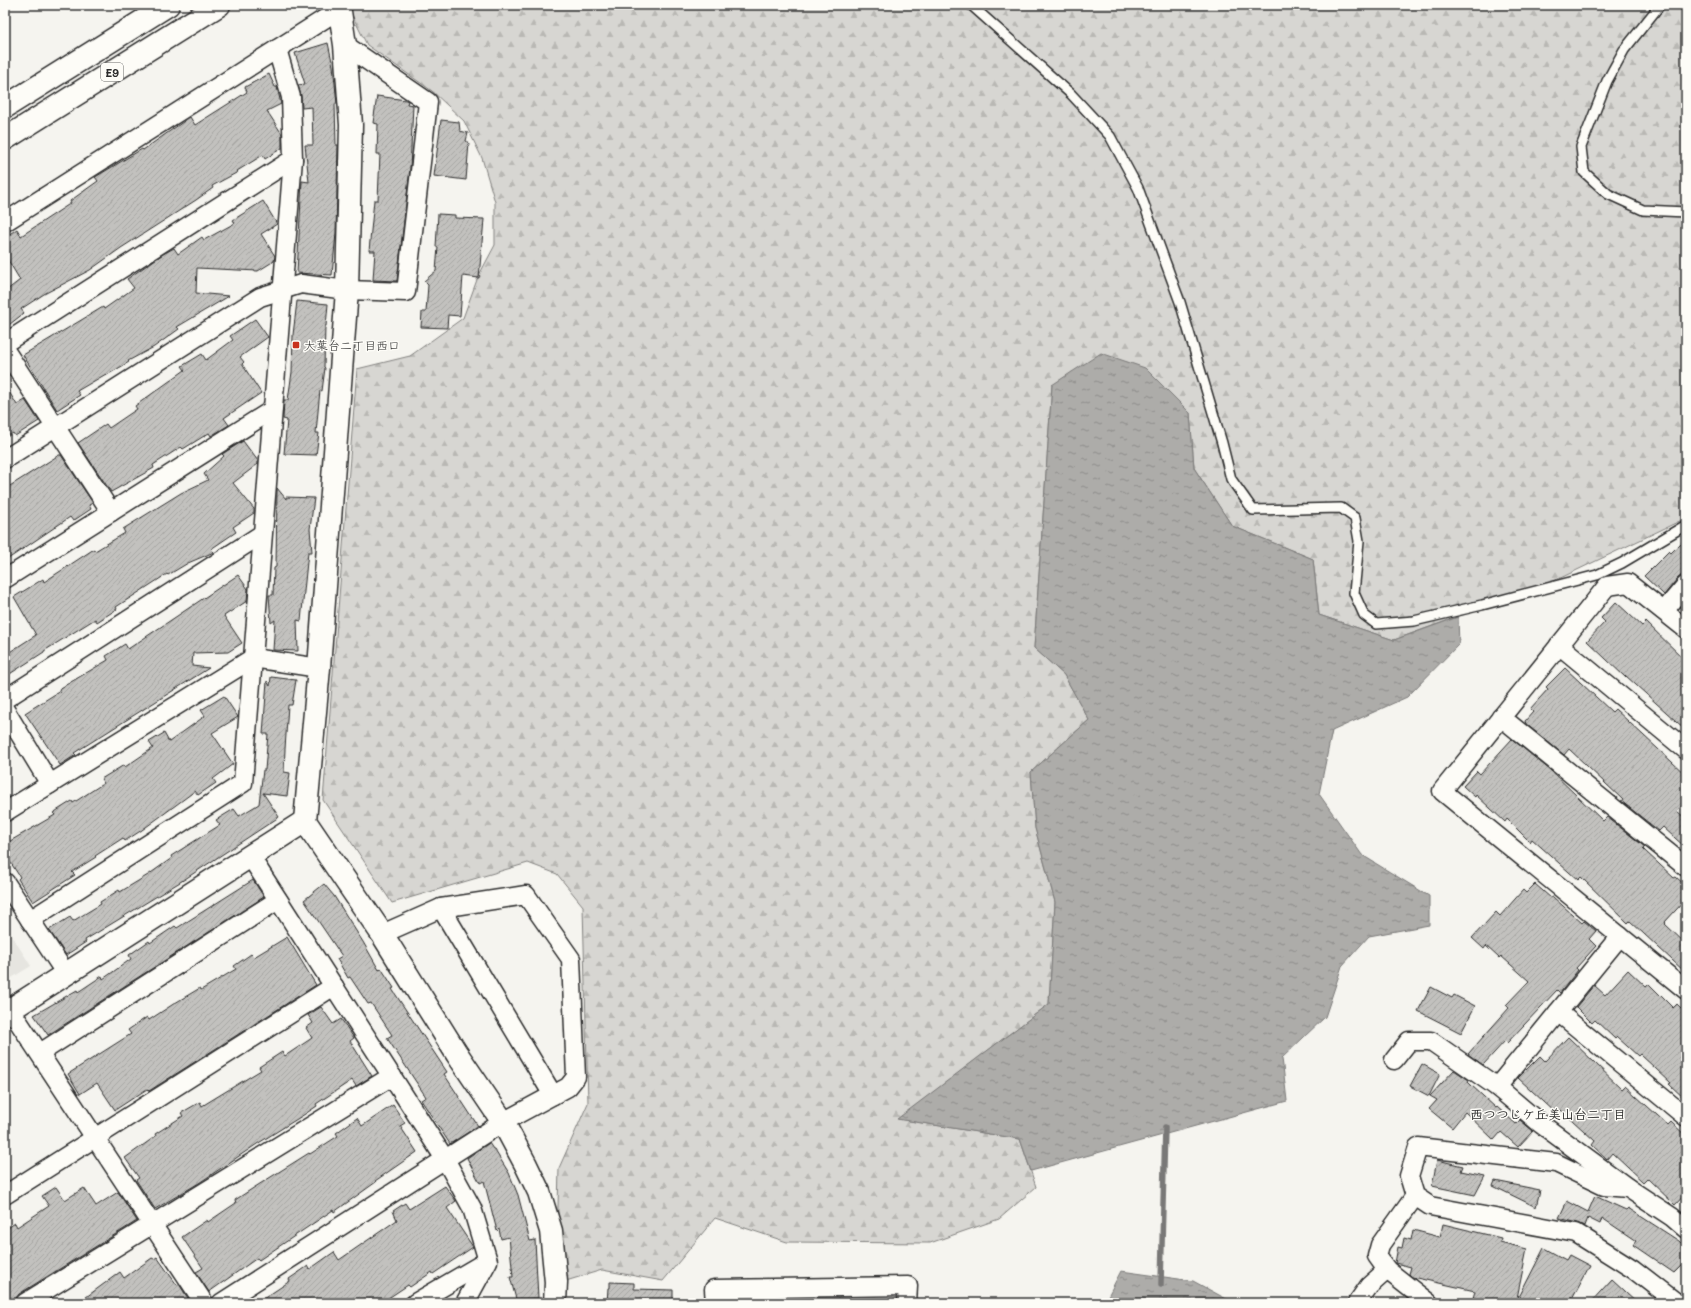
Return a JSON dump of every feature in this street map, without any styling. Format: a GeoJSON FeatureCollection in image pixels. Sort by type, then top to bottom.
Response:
{"type":"FeatureCollection","features":[{"type":"Feature","properties":{"kind":"main road","name":"E9"},"geometry":{"type":"LineString","coordinates":[[5,106],[168,5]]}},
{"type":"Feature","properties":{"kind":"main road","name":"E9"},"geometry":{"type":"LineString","coordinates":[[5,139],[219,5]]}},
{"type":"Feature","properties":{"kind":"main road"},"geometry":{"type":"LineString","coordinates":[[340,7],[345,45],[351,125],[347,290],[319,668],[305,821],[382,934],[457,1054],[503,1122],[539,1192],[550,1231],[556,1282],[554,1303]]}},
{"type":"Feature","properties":{"kind":"main road"},"geometry":{"type":"LineString","coordinates":[[8,1011],[305,821]]}},
{"type":"Feature","properties":{"kind":"street"},"geometry":{"type":"LineString","coordinates":[[5,222],[277,49],[340,7]]}},
{"type":"Feature","properties":{"kind":"street"},"geometry":{"type":"LineString","coordinates":[[5,460],[260,297],[301,284],[347,290],[406,292],[428,102],[345,45]]}},
{"type":"Feature","properties":{"kind":"street"},"geometry":{"type":"LineString","coordinates":[[30,920],[243,783],[292,159],[291,98],[277,49]]}},
{"type":"Feature","properties":{"kind":"street"},"geometry":{"type":"LineString","coordinates":[[5,343],[292,159]]}},
{"type":"Feature","properties":{"kind":"street"},"geometry":{"type":"LineString","coordinates":[[5,350],[111,512]]}},
{"type":"Feature","properties":{"kind":"street"},"geometry":{"type":"LineString","coordinates":[[5,579],[272,410]]}},
{"type":"Feature","properties":{"kind":"street"},"geometry":{"type":"LineString","coordinates":[[5,699],[262,534]]}},
{"type":"Feature","properties":{"kind":"street"},"geometry":{"type":"LineString","coordinates":[[1686,629],[1628,583],[1607,586],[1442,791],[1686,990]]}},
{"type":"Feature","properties":{"kind":"street"},"geometry":{"type":"LineString","coordinates":[[1664,611],[1686,585]]}},
{"type":"Feature","properties":{"kind":"street"},"geometry":{"type":"LineString","coordinates":[[1559,645],[1686,750]]}},
{"type":"Feature","properties":{"kind":"street"},"geometry":{"type":"LineString","coordinates":[[5,812],[253,658],[319,668]]}},
{"type":"Feature","properties":{"kind":"street"},"geometry":{"type":"LineString","coordinates":[[5,710],[50,784]]}},
{"type":"Feature","properties":{"kind":"street"},"geometry":{"type":"LineString","coordinates":[[1501,717],[1686,867]]}},
{"type":"Feature","properties":{"kind":"street"},"geometry":{"type":"LineString","coordinates":[[250,856],[445,1159],[472,1208],[488,1261],[465,1303]]}},
{"type":"Feature","properties":{"kind":"street"},"geometry":{"type":"LineString","coordinates":[[5,882],[66,974]]}},
{"type":"Feature","properties":{"kind":"street"},"geometry":{"type":"LineString","coordinates":[[221,1303],[503,1122],[568,1087],[576,1077],[571,959],[526,896],[441,908],[382,934]]}},
{"type":"Feature","properties":{"kind":"street"},"geometry":{"type":"LineString","coordinates":[[40,1053],[278,900]]}},
{"type":"Feature","properties":{"kind":"street"},"geometry":{"type":"LineString","coordinates":[[441,908],[553,1095]]}},
{"type":"Feature","properties":{"kind":"street"},"geometry":{"type":"LineString","coordinates":[[1496,1087],[1620,936]]}},
{"type":"Feature","properties":{"kind":"street"},"geometry":{"type":"LineString","coordinates":[[5,1195],[334,986]]}},
{"type":"Feature","properties":{"kind":"street"},"geometry":{"type":"LineString","coordinates":[[8,1011],[40,1053],[204,1303]]}},
{"type":"Feature","properties":{"kind":"street"},"geometry":{"type":"LineString","coordinates":[[1558,1012],[1686,1116]]}},
{"type":"Feature","properties":{"kind":"street"},"geometry":{"type":"LineString","coordinates":[[1394,1060],[1409,1041],[1431,1041],[1496,1087],[1541,1124],[1628,1188],[1672,1217],[1686,1229]]}},
{"type":"Feature","properties":{"kind":"street"},"geometry":{"type":"LineString","coordinates":[[25,1303],[392,1076]]}},
{"type":"Feature","properties":{"kind":"street"},"geometry":{"type":"LineString","coordinates":[[1628,1188],[1604,1186],[1556,1163],[1418,1147],[1409,1176],[1415,1196],[1430,1206],[1576,1233],[1633,1269],[1677,1303]]}},
{"type":"Feature","properties":{"kind":"street"},"geometry":{"type":"LineString","coordinates":[[1415,1196],[1380,1245],[1377,1256],[1387,1270],[1429,1303]]}},
{"type":"Feature","properties":{"kind":"street"},"geometry":{"type":"LineString","coordinates":[[415,1303],[488,1261]]}},
{"type":"Feature","properties":{"kind":"street"},"geometry":{"type":"LineString","coordinates":[[1356,1303],[1369,1286],[1387,1270]]}},
{"type":"Feature","properties":{"kind":"street"},"geometry":{"type":"LineString","coordinates":[[715,1303],[714,1289],[908,1286],[907,1303]]}},
{"type":"Feature","properties":{"kind":"lane"},"geometry":{"type":"LineString","coordinates":[[971,5],[1071,94],[1110,136],[1138,188],[1178,296],[1222,443],[1231,479],[1253,510],[1341,508],[1355,518],[1359,541],[1354,593],[1364,615],[1376,624],[1414,621],[1597,575],[1622,563],[1686,525]]}},
{"type":"Feature","properties":{"kind":"lane"},"geometry":{"type":"LineString","coordinates":[[1660,5],[1624,50],[1607,82],[1581,147],[1584,172],[1608,194],[1643,210],[1686,212]]}},
{"type":"Feature","properties":{"kind":"shaded area"},"geometry":{"type":"Polygon","coordinates":[[[5,925],[31,966],[5,982],[5,925]]]}},
{"type":"Feature","properties":{"kind":"green space"},"geometry":{"type":"Polygon","coordinates":[[[347,5],[1686,5],[1686,518],[1550,583],[1394,640],[1319,615],[1313,559],[1232,526],[1194,468],[1190,413],[1052,385],[1034,648],[1064,675],[1089,720],[1031,772],[1035,828],[1055,902],[1049,1004],[898,1119],[1020,1139],[1036,1187],[999,1219],[930,1243],[787,1242],[715,1218],[663,1281],[602,1270],[556,1284],[559,1168],[588,1103],[583,906],[557,874],[528,863],[392,903],[323,800],[357,369],[410,356],[463,318],[478,277],[495,245],[495,202],[482,158],[464,121],[432,91],[367,45],[347,5]]]}},
{"type":"Feature","properties":{"kind":"water"},"geometry":{"type":"Polygon","coordinates":[[[1101,353],[1145,368],[1190,413],[1194,468],[1232,526],[1313,559],[1319,615],[1394,640],[1458,617],[1459,644],[1407,697],[1332,731],[1319,794],[1362,855],[1429,896],[1429,925],[1369,936],[1342,966],[1325,1017],[1282,1058],[1287,1101],[1031,1171],[1020,1139],[897,1119],[1049,1004],[1055,902],[1035,828],[1031,772],[1089,720],[1064,675],[1034,648],[1052,385],[1101,353]]]}},
{"type":"Feature","properties":{"kind":"water"},"geometry":{"type":"Polygon","coordinates":[[[1121,1271],[1193,1281],[1232,1302],[1107,1303],[1108,1296],[1121,1271]]]}},
{"type":"Feature","properties":{"kind":"building"},"geometry":{"type":"Polygon","coordinates":[[[328,43],[333,66],[337,104],[335,104],[336,145],[338,145],[336,233],[332,275],[297,273],[302,181],[309,182],[305,145],[313,145],[312,107],[302,108],[298,85],[305,84],[295,53],[328,43]]]}},
{"type":"Feature","properties":{"kind":"building"},"geometry":{"type":"Polygon","coordinates":[[[269,74],[275,87],[277,87],[281,104],[267,111],[282,134],[282,148],[265,159],[263,155],[237,171],[238,172],[212,186],[213,188],[196,200],[121,248],[90,270],[44,294],[21,309],[24,313],[5,328],[5,287],[7,290],[20,280],[5,255],[5,237],[17,229],[21,236],[71,203],[70,201],[98,181],[95,177],[142,149],[143,150],[190,117],[195,125],[247,92],[245,87],[269,74]]]}},
{"type":"Feature","properties":{"kind":"building"},"geometry":{"type":"Polygon","coordinates":[[[377,96],[406,100],[408,101],[407,104],[413,105],[410,169],[397,281],[373,280],[375,251],[369,251],[374,200],[378,200],[380,154],[377,154],[378,124],[373,123],[377,96]]]}},
{"type":"Feature","properties":{"kind":"building"},"geometry":{"type":"Polygon","coordinates":[[[441,120],[459,122],[460,131],[468,133],[466,141],[469,143],[466,180],[434,176],[441,120]]]}},
{"type":"Feature","properties":{"kind":"building"},"geometry":{"type":"Polygon","coordinates":[[[263,201],[277,224],[261,234],[275,256],[274,261],[258,271],[197,268],[196,293],[229,296],[177,327],[179,329],[154,347],[77,391],[80,395],[57,410],[23,355],[103,307],[104,309],[134,288],[127,279],[163,254],[174,248],[178,254],[202,237],[204,240],[235,223],[233,220],[263,201]]]}},
{"type":"Feature","properties":{"kind":"building"},"geometry":{"type":"Polygon","coordinates":[[[438,214],[455,215],[455,218],[484,219],[479,278],[463,276],[460,316],[448,315],[447,328],[421,327],[422,312],[426,312],[428,285],[424,281],[436,271],[438,214]]]}},
{"type":"Feature","properties":{"kind":"building"},"geometry":{"type":"Polygon","coordinates":[[[297,301],[328,304],[325,326],[325,368],[322,391],[320,390],[316,433],[319,433],[316,455],[284,454],[287,420],[283,419],[284,400],[288,400],[292,372],[293,335],[297,301]]]}},
{"type":"Feature","properties":{"kind":"building"},"geometry":{"type":"Polygon","coordinates":[[[255,319],[268,337],[240,357],[244,362],[242,364],[261,393],[224,418],[229,425],[211,436],[209,433],[183,449],[181,447],[153,465],[154,468],[111,492],[78,443],[106,424],[109,428],[137,409],[135,406],[185,370],[182,366],[202,354],[206,360],[233,340],[230,336],[255,319]]]}},
{"type":"Feature","properties":{"kind":"building"},"geometry":{"type":"Polygon","coordinates":[[[5,385],[17,405],[25,400],[39,421],[15,436],[13,433],[5,438],[5,385]]]}},
{"type":"Feature","properties":{"kind":"building"},"geometry":{"type":"Polygon","coordinates":[[[243,441],[258,461],[258,464],[233,483],[254,509],[254,513],[233,527],[236,532],[211,549],[214,552],[188,563],[168,575],[167,574],[116,607],[117,609],[97,622],[95,619],[5,677],[5,655],[36,635],[14,597],[43,579],[44,582],[94,549],[95,551],[125,533],[123,529],[181,493],[208,480],[204,474],[224,456],[222,454],[243,441]]]}},
{"type":"Feature","properties":{"kind":"building"},"geometry":{"type":"Polygon","coordinates":[[[61,455],[93,503],[89,505],[91,509],[73,521],[70,517],[5,561],[5,489],[61,455]]]}},
{"type":"Feature","properties":{"kind":"building"},"geometry":{"type":"Polygon","coordinates":[[[277,488],[286,499],[286,497],[314,498],[310,529],[312,552],[308,552],[301,621],[297,620],[298,651],[273,650],[275,620],[271,623],[269,595],[273,595],[274,568],[276,567],[277,488]]]}},
{"type":"Feature","properties":{"kind":"building"},"geometry":{"type":"Polygon","coordinates":[[[1686,538],[1686,572],[1678,578],[1664,595],[1644,576],[1669,551],[1671,553],[1686,538]]]}},
{"type":"Feature","properties":{"kind":"building"},"geometry":{"type":"Polygon","coordinates":[[[238,575],[248,589],[247,601],[224,616],[242,643],[228,652],[193,653],[192,666],[209,668],[74,753],[76,755],[60,765],[25,713],[60,691],[59,689],[108,660],[106,656],[125,644],[128,649],[238,575]]]}},
{"type":"Feature","properties":{"kind":"building"},"geometry":{"type":"Polygon","coordinates":[[[1616,602],[1642,626],[1646,622],[1686,661],[1686,730],[1626,676],[1625,677],[1587,641],[1605,622],[1601,618],[1616,602]]]}},
{"type":"Feature","properties":{"kind":"building"},"geometry":{"type":"Polygon","coordinates":[[[1565,668],[1612,712],[1615,709],[1686,775],[1686,801],[1677,811],[1686,819],[1686,848],[1663,827],[1659,831],[1621,801],[1623,800],[1569,749],[1564,755],[1526,724],[1525,721],[1533,712],[1530,709],[1548,689],[1546,687],[1565,668]]]}},
{"type":"Feature","properties":{"kind":"building"},"geometry":{"type":"Polygon","coordinates":[[[271,677],[296,680],[292,705],[288,705],[284,772],[290,773],[287,796],[263,793],[279,817],[185,879],[85,940],[86,942],[66,955],[49,930],[70,917],[73,921],[101,904],[100,902],[119,890],[120,892],[148,875],[172,858],[171,856],[220,825],[216,820],[234,809],[239,816],[259,804],[263,770],[265,770],[268,734],[263,734],[267,681],[270,686],[271,677]]]}},
{"type":"Feature","properties":{"kind":"building"},"geometry":{"type":"Polygon","coordinates":[[[224,696],[238,717],[212,733],[233,764],[213,779],[216,783],[198,795],[195,791],[142,830],[125,841],[123,838],[95,856],[96,857],[72,872],[75,875],[33,902],[18,879],[20,877],[5,854],[5,844],[55,815],[53,813],[72,801],[73,803],[104,783],[101,779],[124,765],[125,767],[153,748],[149,742],[164,733],[169,742],[205,716],[201,710],[224,696]]]}},
{"type":"Feature","properties":{"kind":"building"},"geometry":{"type":"Polygon","coordinates":[[[1512,739],[1550,770],[1603,821],[1607,817],[1645,847],[1643,849],[1645,851],[1674,878],[1676,877],[1686,886],[1686,899],[1665,922],[1665,924],[1686,944],[1686,973],[1630,921],[1628,923],[1581,877],[1578,880],[1532,839],[1530,842],[1507,819],[1505,822],[1476,795],[1475,797],[1463,786],[1477,771],[1480,774],[1512,739]]]}},
{"type":"Feature","properties":{"kind":"building"},"geometry":{"type":"Polygon","coordinates":[[[253,880],[264,897],[48,1035],[34,1015],[77,990],[78,992],[102,976],[103,979],[131,959],[129,955],[149,941],[150,943],[175,926],[177,928],[253,880]]]}},
{"type":"Feature","properties":{"kind":"building"},"geometry":{"type":"Polygon","coordinates":[[[324,884],[334,896],[379,970],[381,968],[394,988],[392,989],[447,1072],[444,1074],[478,1126],[450,1144],[421,1100],[426,1097],[387,1038],[392,1035],[371,1003],[368,1004],[350,977],[348,978],[337,959],[342,956],[304,900],[324,884]]]}},
{"type":"Feature","properties":{"kind":"building"},"geometry":{"type":"Polygon","coordinates":[[[1535,884],[1551,898],[1553,897],[1582,923],[1584,921],[1596,931],[1589,939],[1596,946],[1576,968],[1578,970],[1560,993],[1557,990],[1507,1043],[1505,1041],[1483,1065],[1468,1054],[1509,1008],[1506,1005],[1529,981],[1501,956],[1499,958],[1486,946],[1484,949],[1472,938],[1496,912],[1500,916],[1523,890],[1526,893],[1535,884]]]}},
{"type":"Feature","properties":{"kind":"building"},"geometry":{"type":"Polygon","coordinates":[[[287,937],[316,985],[149,1091],[147,1089],[115,1110],[97,1083],[80,1094],[68,1074],[131,1034],[128,1030],[147,1017],[149,1020],[200,988],[201,990],[236,969],[234,966],[251,954],[254,957],[287,937]]]}},
{"type":"Feature","properties":{"kind":"building"},"geometry":{"type":"Polygon","coordinates":[[[1628,970],[1646,987],[1649,984],[1673,1008],[1677,1004],[1686,1013],[1686,1100],[1669,1084],[1671,1083],[1640,1054],[1638,1056],[1617,1037],[1615,1039],[1595,1020],[1592,1023],[1576,1007],[1594,985],[1605,995],[1628,970]]]}},
{"type":"Feature","properties":{"kind":"building"},"geometry":{"type":"Polygon","coordinates":[[[1431,987],[1452,998],[1454,995],[1475,1006],[1461,1033],[1418,1011],[1431,987]]]}},
{"type":"Feature","properties":{"kind":"building"},"geometry":{"type":"Polygon","coordinates":[[[321,1007],[333,1024],[341,1019],[354,1038],[350,1041],[372,1076],[356,1086],[352,1080],[316,1104],[317,1106],[305,1114],[199,1183],[155,1209],[136,1180],[139,1178],[125,1158],[156,1136],[155,1134],[183,1116],[181,1113],[200,1102],[202,1106],[261,1070],[259,1067],[282,1052],[285,1056],[312,1038],[306,1028],[313,1023],[308,1015],[321,1007]]]}},
{"type":"Feature","properties":{"kind":"building"},"geometry":{"type":"Polygon","coordinates":[[[1568,1037],[1622,1089],[1625,1086],[1668,1125],[1671,1122],[1686,1136],[1686,1193],[1675,1205],[1647,1178],[1643,1182],[1612,1153],[1607,1159],[1592,1145],[1595,1141],[1561,1110],[1557,1114],[1518,1078],[1540,1056],[1545,1061],[1568,1037]]]}},
{"type":"Feature","properties":{"kind":"building"},"geometry":{"type":"Polygon","coordinates":[[[1422,1064],[1440,1074],[1429,1096],[1410,1086],[1422,1064]]]}},
{"type":"Feature","properties":{"kind":"building"},"geometry":{"type":"Polygon","coordinates":[[[1454,1070],[1469,1080],[1468,1082],[1471,1085],[1516,1124],[1520,1120],[1533,1131],[1518,1147],[1501,1132],[1494,1140],[1465,1112],[1452,1128],[1429,1109],[1437,1100],[1430,1096],[1454,1070]]]}},
{"type":"Feature","properties":{"kind":"building"},"geometry":{"type":"Polygon","coordinates":[[[393,1105],[405,1123],[400,1126],[417,1152],[334,1212],[333,1210],[259,1260],[257,1258],[209,1292],[196,1272],[203,1268],[182,1237],[236,1203],[235,1200],[255,1187],[338,1136],[336,1133],[357,1118],[362,1126],[393,1105]]]}},
{"type":"Feature","properties":{"kind":"building"},"geometry":{"type":"Polygon","coordinates":[[[489,1143],[509,1173],[518,1195],[530,1241],[535,1240],[538,1298],[516,1299],[510,1277],[513,1277],[509,1237],[501,1239],[499,1229],[497,1231],[484,1181],[480,1183],[467,1158],[489,1143]]]}},
{"type":"Feature","properties":{"kind":"building"},"geometry":{"type":"Polygon","coordinates":[[[1437,1160],[1463,1166],[1461,1171],[1485,1176],[1475,1195],[1432,1186],[1437,1160]]]}},
{"type":"Feature","properties":{"kind":"building"},"geometry":{"type":"Polygon","coordinates":[[[1495,1181],[1540,1190],[1536,1207],[1493,1186],[1495,1181]]]}},
{"type":"Feature","properties":{"kind":"building"},"geometry":{"type":"Polygon","coordinates":[[[445,1186],[456,1201],[447,1208],[473,1247],[433,1274],[432,1272],[410,1287],[408,1285],[381,1303],[257,1303],[290,1281],[289,1279],[308,1266],[310,1269],[334,1252],[339,1260],[397,1220],[393,1211],[405,1203],[409,1209],[445,1186]]]}},
{"type":"Feature","properties":{"kind":"building"},"geometry":{"type":"Polygon","coordinates":[[[56,1187],[65,1200],[84,1188],[96,1206],[118,1192],[137,1221],[19,1294],[15,1303],[5,1303],[5,1230],[15,1223],[17,1227],[49,1206],[42,1196],[56,1187]]]}},
{"type":"Feature","properties":{"kind":"building"},"geometry":{"type":"Polygon","coordinates":[[[1595,1196],[1626,1210],[1628,1208],[1679,1241],[1686,1248],[1686,1261],[1674,1273],[1633,1245],[1636,1241],[1602,1218],[1600,1224],[1588,1218],[1585,1226],[1559,1218],[1567,1201],[1588,1212],[1595,1196]]]}},
{"type":"Feature","properties":{"kind":"building"},"geometry":{"type":"Polygon","coordinates":[[[1443,1224],[1501,1238],[1500,1242],[1527,1249],[1516,1303],[1495,1303],[1473,1298],[1475,1291],[1412,1277],[1409,1274],[1411,1267],[1395,1263],[1398,1247],[1402,1248],[1404,1238],[1411,1240],[1413,1230],[1440,1237],[1443,1224]]]}},
{"type":"Feature","properties":{"kind":"building"},"geometry":{"type":"Polygon","coordinates":[[[1544,1248],[1566,1260],[1569,1255],[1590,1266],[1570,1303],[1516,1303],[1544,1248]]]}},
{"type":"Feature","properties":{"kind":"building"},"geometry":{"type":"Polygon","coordinates":[[[157,1257],[177,1285],[179,1284],[191,1303],[78,1303],[120,1272],[124,1278],[152,1258],[154,1259],[157,1257]]]}},
{"type":"Feature","properties":{"kind":"building"},"geometry":{"type":"Polygon","coordinates":[[[1612,1279],[1638,1303],[1590,1303],[1612,1279]]]}},
{"type":"Feature","properties":{"kind":"building"},"geometry":{"type":"Polygon","coordinates":[[[610,1282],[634,1283],[634,1289],[673,1290],[673,1303],[607,1303],[610,1282]]]}},
{"type":"Feature","properties":{"kind":"waterway"},"geometry":{"type":"LineString","coordinates":[[1161,1284],[1165,1127]]}},
{"type":"Feature","properties":{"kind":"place","name":"大葉台二丁目西口"},"geometry":{"type":"Point","coordinates":[296,345]}},
{"type":"Feature","properties":{"kind":"district","name":"西つつじケ丘美山台二丁目"},"geometry":{"type":"Point","coordinates":[1548,1113]}}]}
